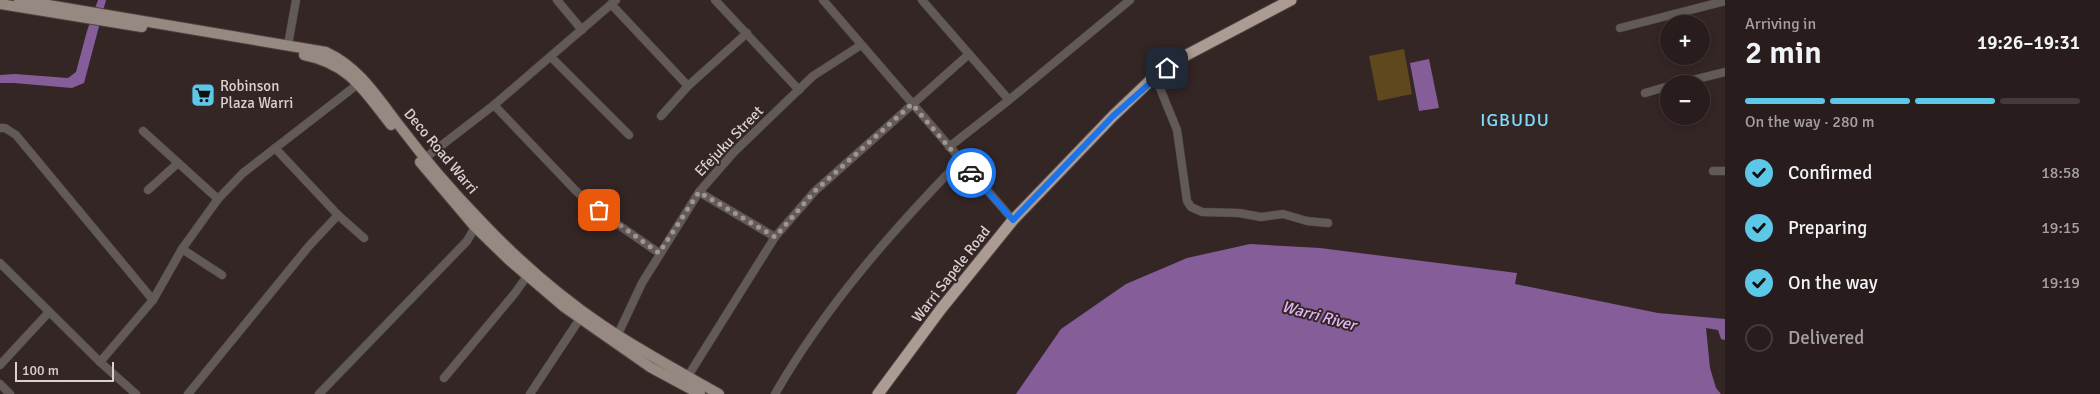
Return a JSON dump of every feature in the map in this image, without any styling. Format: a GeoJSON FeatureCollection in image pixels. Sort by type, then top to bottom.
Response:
{"type":"FeatureCollection","features":[{"type":"Feature","properties":{"kind":"highway","name":"Warri Sapele Road"},"geometry":{"type":"LineString","coordinates":[[878,394],[941,309],[1013,220],[1055,175],[1155,76],[1179,59],[1291,0]]}},
{"type":"Feature","properties":{"kind":"main road"},"geometry":{"type":"LineString","coordinates":[[19,0],[71,4],[86,14]]}},
{"type":"Feature","properties":{"kind":"main road"},"geometry":{"type":"LineString","coordinates":[[0,4],[105,17]]}},
{"type":"Feature","properties":{"kind":"main road","name":"Deco Road Warri"},"geometry":{"type":"LineString","coordinates":[[105,17],[326,52],[342,59],[368,84],[425,158],[481,221],[582,315],[618,334],[656,359],[719,394]]}},
{"type":"Feature","properties":{"kind":"main road","name":"Deco Road Warri"},"geometry":{"type":"LineString","coordinates":[[105,17],[317,57],[340,67],[358,84],[448,197],[475,227],[527,276],[650,367],[700,394]]}},
{"type":"Feature","properties":{"kind":"street"},"geometry":{"type":"LineString","coordinates":[[288,46],[296,0]]}},
{"type":"Feature","properties":{"kind":"street"},"geometry":{"type":"LineString","coordinates":[[557,0],[582,30]]}},
{"type":"Feature","properties":{"kind":"street"},"geometry":{"type":"LineString","coordinates":[[716,0],[799,90]]}},
{"type":"Feature","properties":{"kind":"street"},"geometry":{"type":"LineString","coordinates":[[823,0],[960,161],[1013,220]]}},
{"type":"Feature","properties":{"kind":"street"},"geometry":{"type":"LineString","coordinates":[[922,0],[1009,100]]}},
{"type":"Feature","properties":{"kind":"street"},"geometry":{"type":"LineString","coordinates":[[949,148],[1130,0]]}},
{"type":"Feature","properties":{"kind":"street"},"geometry":{"type":"LineString","coordinates":[[1620,28],[1725,1]]}},
{"type":"Feature","properties":{"kind":"street"},"geometry":{"type":"LineString","coordinates":[[425,158],[494,105],[614,2],[688,86]]}},
{"type":"Feature","properties":{"kind":"street"},"geometry":{"type":"LineString","coordinates":[[661,116],[688,86],[746,33]]}},
{"type":"Feature","properties":{"kind":"street","name":"Efejuku Street"},"geometry":{"type":"LineString","coordinates":[[618,334],[642,283],[659,253],[699,192],[734,152],[813,76],[860,45]]}},
{"type":"Feature","properties":{"kind":"street"},"geometry":{"type":"LineString","coordinates":[[688,376],[775,237],[815,191],[968,54]]}},
{"type":"Feature","properties":{"kind":"street"},"geometry":{"type":"LineString","coordinates":[[551,57],[629,134]]}},
{"type":"Feature","properties":{"kind":"street"},"geometry":{"type":"LineString","coordinates":[[1710,76],[1725,72]]}},
{"type":"Feature","properties":{"kind":"street"},"geometry":{"type":"LineString","coordinates":[[1155,76],[1177,130],[1184,186],[1187,201],[1191,207],[1202,212],[1239,213],[1261,217],[1283,214],[1307,221],[1328,223]]}},
{"type":"Feature","properties":{"kind":"street"},"geometry":{"type":"LineString","coordinates":[[100,362],[153,300],[182,249],[218,199],[243,173],[358,84]]}},
{"type":"Feature","properties":{"kind":"street"},"geometry":{"type":"LineString","coordinates":[[1645,93],[1660,89]]}},
{"type":"Feature","properties":{"kind":"street"},"geometry":{"type":"LineString","coordinates":[[494,105],[577,192],[659,253]]}},
{"type":"Feature","properties":{"kind":"street"},"geometry":{"type":"LineString","coordinates":[[0,128],[5,128],[16,135],[153,300]]}},
{"type":"Feature","properties":{"kind":"street"},"geometry":{"type":"LineString","coordinates":[[143,130],[218,199]]}},
{"type":"Feature","properties":{"kind":"street"},"geometry":{"type":"LineString","coordinates":[[275,148],[338,215],[364,238]]}},
{"type":"Feature","properties":{"kind":"street"},"geometry":{"type":"LineString","coordinates":[[775,394],[820,324],[861,270],[904,218],[960,161]]}},
{"type":"Feature","properties":{"kind":"street"},"geometry":{"type":"LineString","coordinates":[[148,190],[178,163]]}},
{"type":"Feature","properties":{"kind":"street"},"geometry":{"type":"LineString","coordinates":[[1713,172],[1725,171]]}},
{"type":"Feature","properties":{"kind":"street"},"geometry":{"type":"LineString","coordinates":[[699,192],[775,237]]}},
{"type":"Feature","properties":{"kind":"street"},"geometry":{"type":"LineString","coordinates":[[188,394],[309,246],[338,215]]}},
{"type":"Feature","properties":{"kind":"street"},"geometry":{"type":"LineString","coordinates":[[319,394],[467,241],[475,227]]}},
{"type":"Feature","properties":{"kind":"street"},"geometry":{"type":"LineString","coordinates":[[182,249],[222,276]]}},
{"type":"Feature","properties":{"kind":"street"},"geometry":{"type":"LineString","coordinates":[[0,263],[100,362],[136,394]]}},
{"type":"Feature","properties":{"kind":"street"},"geometry":{"type":"LineString","coordinates":[[444,378],[527,276]]}},
{"type":"Feature","properties":{"kind":"street"},"geometry":{"type":"LineString","coordinates":[[0,365],[49,312]]}},
{"type":"Feature","properties":{"kind":"street"},"geometry":{"type":"LineString","coordinates":[[530,394],[582,315]]}},
{"type":"Feature","properties":{"kind":"street"},"geometry":{"type":"LineString","coordinates":[[0,384],[10,394]]}},
{"type":"Feature","properties":{"kind":"shaded area"},"geometry":{"type":"Polygon","coordinates":[[[1404,49],[1412,94],[1378,101],[1369,56],[1404,49]]]}},
{"type":"Feature","properties":{"kind":"water"},"geometry":{"type":"Polygon","coordinates":[[[98,0],[106,0],[84,83],[72,88],[0,83],[0,75],[15,74],[68,78],[76,72],[98,0]]]}},
{"type":"Feature","properties":{"kind":"water"},"geometry":{"type":"Polygon","coordinates":[[[1429,59],[1439,108],[1419,111],[1410,63],[1429,59]]]}},
{"type":"Feature","properties":{"kind":"water","name":"Warri River"},"geometry":{"type":"Polygon","coordinates":[[[1250,244],[1320,248],[1517,273],[1515,284],[1658,313],[1725,319],[1725,394],[1016,394],[1061,329],[1126,284],[1187,258],[1250,244]]]}},
{"type":"Feature","properties":{"kind":"pier"},"geometry":{"type":"Polygon","coordinates":[[[1706,328],[1718,330],[1721,339],[1725,340],[1725,394],[1721,394],[1716,388],[1710,368],[1706,328]]]}},
{"type":"Feature","properties":{"kind":"way so far"},"geometry":{"type":"LineString","coordinates":[[599,210],[659,253],[699,192],[775,237],[815,191],[912,104],[971,173]]}},
{"type":"Feature","properties":{"kind":"place","name":"Robinson Plaza Warri"},"geometry":{"type":"Point","coordinates":[203,95]}},
{"type":"Feature","properties":{"kind":"district","name":"IGBUDU"},"geometry":{"type":"Point","coordinates":[1515,120]}},
{"type":"Feature","properties":{"kind":"route"},"geometry":{"type":"LineString","coordinates":[[971,173],[1013,220],[1113,116],[1155,76],[1167,68]]}}]}
